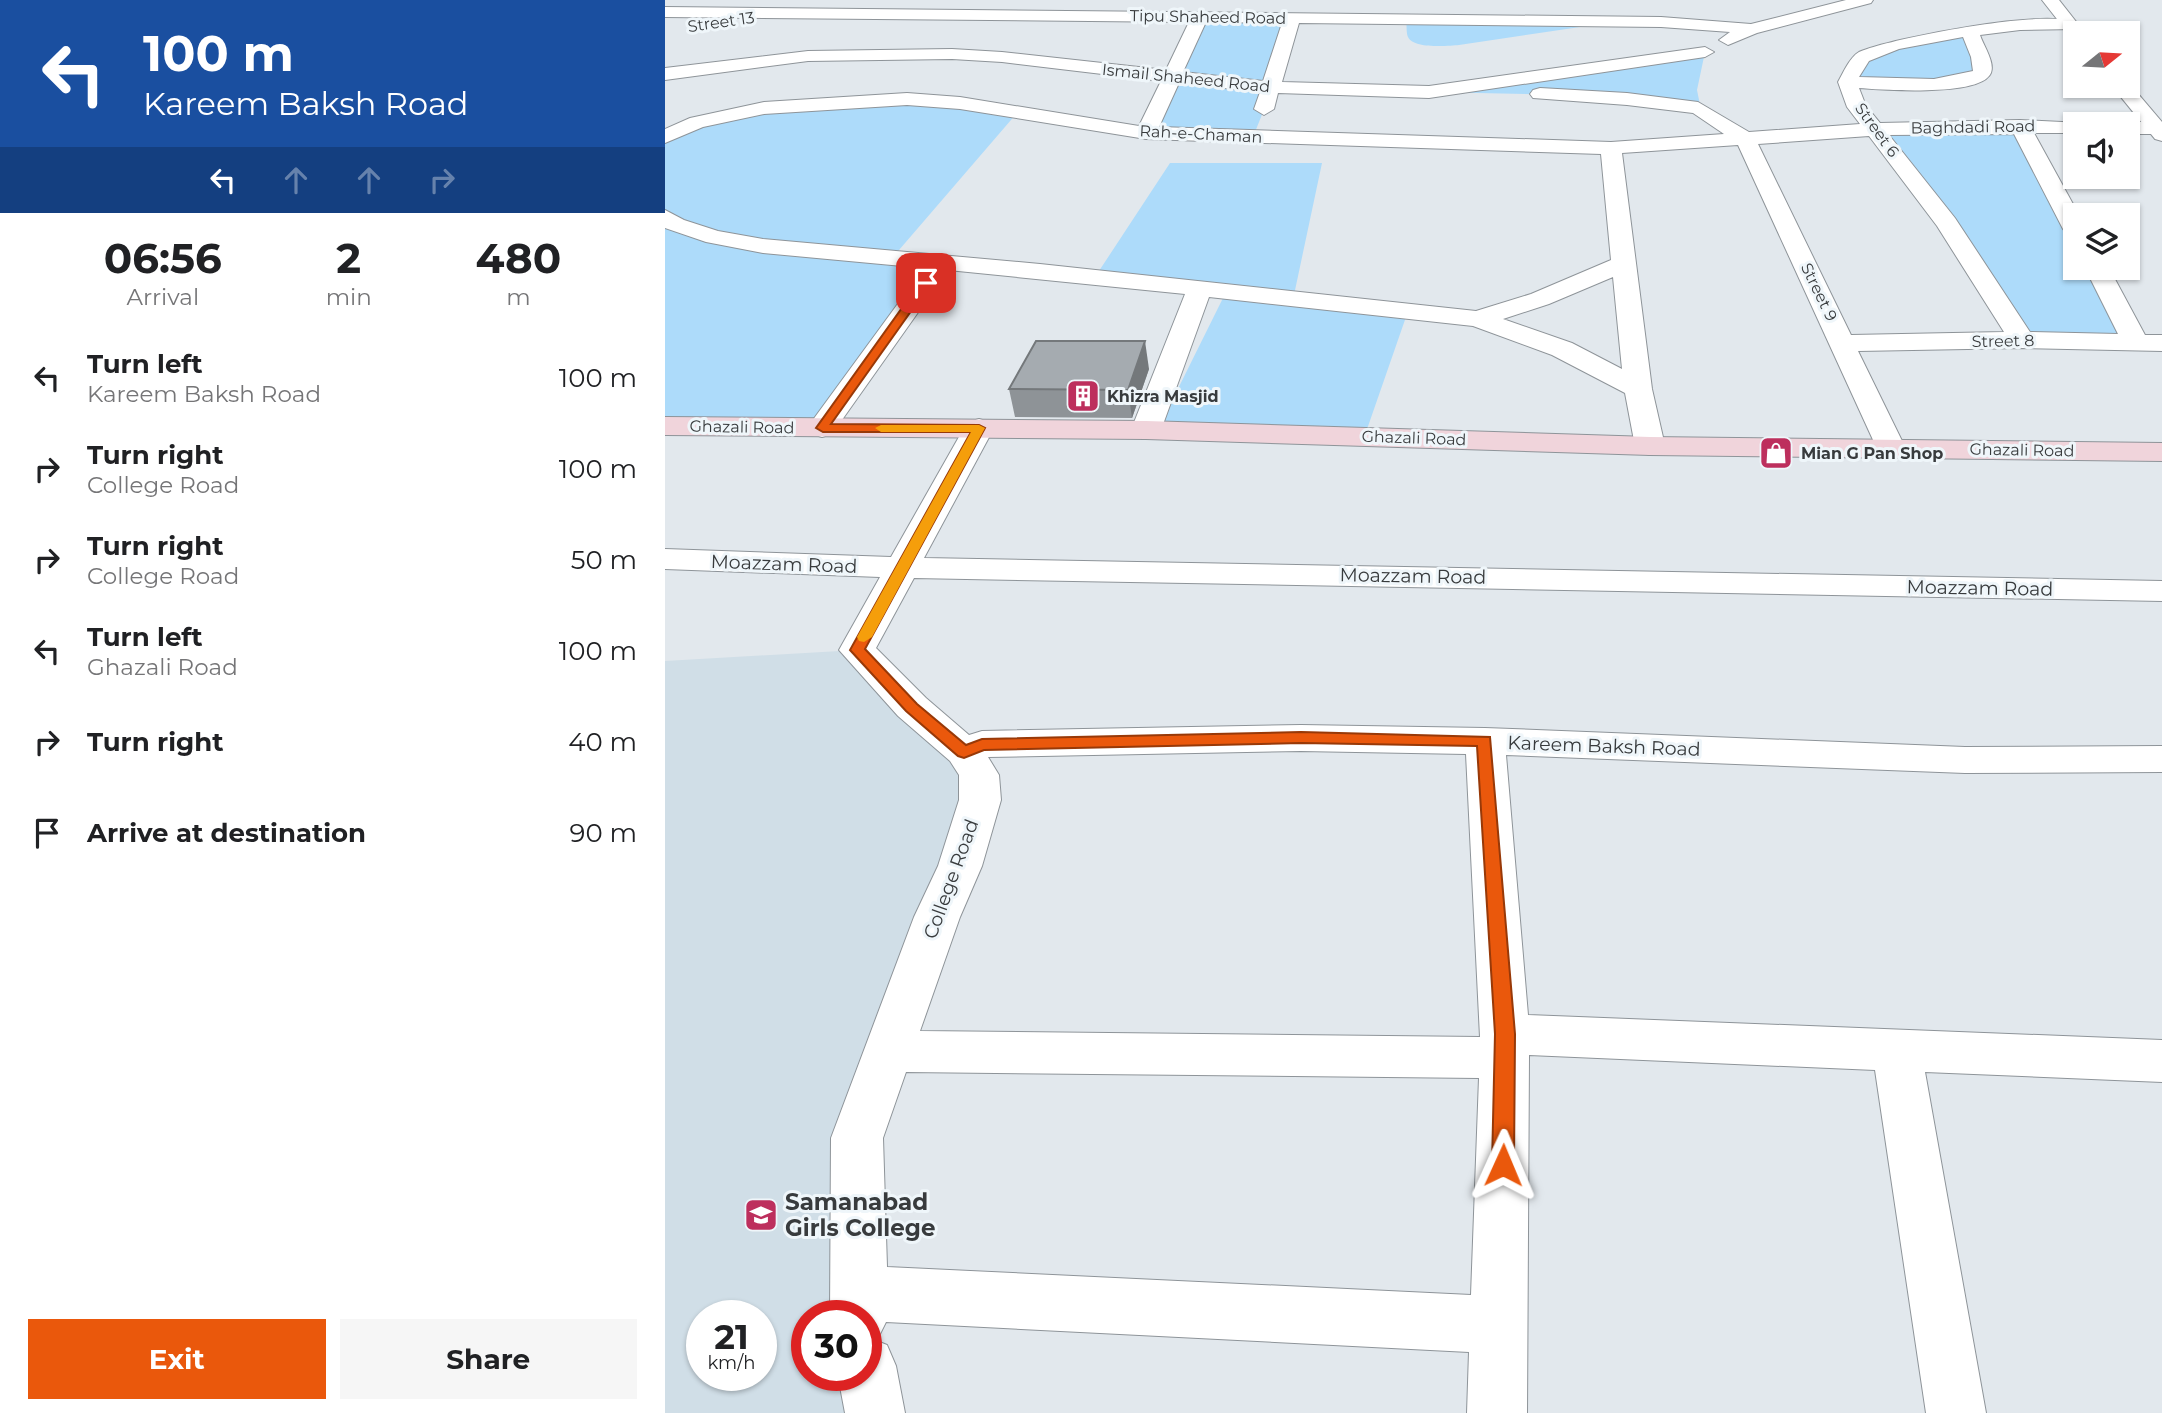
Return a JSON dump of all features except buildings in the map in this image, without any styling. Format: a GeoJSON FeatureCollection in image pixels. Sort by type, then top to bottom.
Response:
{"type":"FeatureCollection","features":[{"type":"Feature","properties":{"kind":"main road","name":"Ghazali Road"},"geometry":{"type":"LineString","coordinates":[[665,426],[1146,430],[1650,446],[2162,452]]}},
{"type":"Feature","properties":{"kind":"street"},"geometry":{"type":"LineString","coordinates":[[814,91],[808,56],[821,13],[839,0]]}},
{"type":"Feature","properties":{"kind":"street"},"geometry":{"type":"LineString","coordinates":[[2050,0],[2067,21]]}},
{"type":"Feature","properties":{"kind":"street"},"geometry":{"type":"LineString","coordinates":[[1751,29],[1854,1]]}},
{"type":"Feature","properties":{"kind":"street","name":"Tipu Shaheed Road"},"geometry":{"type":"LineString","coordinates":[[665,12],[1292,18],[1407,28],[1614,22],[1751,29]]}},
{"type":"Feature","properties":{"kind":"street","name":"Street 13"},"geometry":{"type":"LineString","coordinates":[[676,29],[778,14]]}},
{"type":"Feature","properties":{"kind":"street"},"geometry":{"type":"LineString","coordinates":[[1146,133],[1200,17]]}},
{"type":"Feature","properties":{"kind":"street"},"geometry":{"type":"LineString","coordinates":[[1253,137],[1273,88],[1292,18]]}},
{"type":"Feature","properties":{"kind":"street"},"geometry":{"type":"LineString","coordinates":[[1511,37],[1614,22]]}},
{"type":"Feature","properties":{"kind":"street","name":"Street 6"},"geometry":{"type":"LineString","coordinates":[[2022,340],[1947,223],[1857,107],[1847,82],[1862,57],[1895,45],[1970,30],[2020,25],[2063,28]]}},
{"type":"Feature","properties":{"kind":"street","name":"Ismail Shaheed Road"},"geometry":{"type":"LineString","coordinates":[[665,74],[808,56],[964,55],[1273,88],[1429,92],[1703,61],[1751,29]]}},
{"type":"Feature","properties":{"kind":"street"},"geometry":{"type":"LineString","coordinates":[[1847,82],[1933,83],[1972,79],[1982,74],[1984,66],[1973,44],[1970,30]]}},
{"type":"Feature","properties":{"kind":"street","name":"Rah-e-Chaman"},"geometry":{"type":"LineString","coordinates":[[665,137],[697,122],[814,91],[882,99],[929,100],[1146,133],[1611,148],[1745,138]]}},
{"type":"Feature","properties":{"kind":"street"},"geometry":{"type":"LineString","coordinates":[[1429,92],[1698,99],[1745,138]]}},
{"type":"Feature","properties":{"kind":"street"},"geometry":{"type":"LineString","coordinates":[[2132,98],[2160,130]]}},
{"type":"Feature","properties":{"kind":"street"},"geometry":{"type":"LineString","coordinates":[[2020,126],[2063,207]]}},
{"type":"Feature","properties":{"kind":"street","name":"Baghdadi Road"},"geometry":{"type":"LineString","coordinates":[[1745,138],[1876,129],[2063,127]]}},
{"type":"Feature","properties":{"kind":"street"},"geometry":{"type":"LineString","coordinates":[[2140,129],[2160,130]]}},
{"type":"Feature","properties":{"kind":"street","name":"Street 9"},"geometry":{"type":"LineString","coordinates":[[1745,138],[1890,447]]}},
{"type":"Feature","properties":{"kind":"street"},"geometry":{"type":"LineString","coordinates":[[1611,148],[1638,389],[1650,446]]}},
{"type":"Feature","properties":{"kind":"street"},"geometry":{"type":"LineString","coordinates":[[665,217],[676,225],[701,233],[763,246],[1201,288],[1477,319],[1562,349],[1638,389]]}},
{"type":"Feature","properties":{"kind":"street"},"geometry":{"type":"LineString","coordinates":[[823,428],[941,262]]}},
{"type":"Feature","properties":{"kind":"street"},"geometry":{"type":"LineString","coordinates":[[1477,319],[1540,299],[1624,263]]}},
{"type":"Feature","properties":{"kind":"street"},"geometry":{"type":"LineString","coordinates":[[2105,280],[2149,342]]}},
{"type":"Feature","properties":{"kind":"street"},"geometry":{"type":"LineString","coordinates":[[1146,430],[1201,288]]}},
{"type":"Feature","properties":{"kind":"street","name":"Street 8"},"geometry":{"type":"LineString","coordinates":[[1843,343],[2022,340],[2149,342]]}},
{"type":"Feature","properties":{"kind":"street","name":"College Road"},"geometry":{"type":"LineString","coordinates":[[859,1300],[857,1138],[937,917],[960,866],[980,800],[979,775],[964,752],[912,707],[857,650],[979,428]]}},
{"type":"Feature","properties":{"kind":"street","name":"Moazzam Road"},"geometry":{"type":"LineString","coordinates":[[665,559],[901,568],[2162,591]]}},
{"type":"Feature","properties":{"kind":"street","name":"Kareem Baksh Road"},"geometry":{"type":"LineString","coordinates":[[964,752],[982,744],[1301,738],[1485,741],[1965,760],[2162,759]]}},
{"type":"Feature","properties":{"kind":"street"},"geometry":{"type":"LineString","coordinates":[[1485,741],[1505,1046],[1497,1413]]}},
{"type":"Feature","properties":{"kind":"street"},"geometry":{"type":"LineString","coordinates":[[888,1051],[1505,1046],[1897,1052],[2162,1061]]}},
{"type":"Feature","properties":{"kind":"street"},"geometry":{"type":"LineString","coordinates":[[1897,1052],[1956,1413]]}},
{"type":"Feature","properties":{"kind":"street"},"geometry":{"type":"LineString","coordinates":[[882,1306],[1500,1325]]}},
{"type":"Feature","properties":{"kind":"street"},"geometry":{"type":"LineString","coordinates":[[871,1391],[875,1413]]}},
{"type":"Feature","properties":{"kind":"shaded area"},"geometry":{"type":"Polygon","coordinates":[[[1200,17],[1292,18],[1273,87],[1253,137],[1144,130],[1200,17]]]}},
{"type":"Feature","properties":{"kind":"shaded area"},"geometry":{"type":"Polygon","coordinates":[[[1406,19],[1614,22],[1439,46],[1411,41],[1407,35],[1406,19]]]}},
{"type":"Feature","properties":{"kind":"shaded area"},"geometry":{"type":"Polygon","coordinates":[[[1970,31],[1981,57],[1972,80],[1847,82],[1862,57],[1970,31]]]}},
{"type":"Feature","properties":{"kind":"shaded area"},"geometry":{"type":"Polygon","coordinates":[[[1705,52],[1697,90],[1701,110],[1575,95],[1429,92],[1705,52]]]}},
{"type":"Feature","properties":{"kind":"shaded area"},"geometry":{"type":"Polygon","coordinates":[[[866,99],[1017,113],[893,257],[949,263],[831,429],[665,426],[665,140],[731,115],[866,99]]]}},
{"type":"Feature","properties":{"kind":"shaded area"},"geometry":{"type":"Polygon","coordinates":[[[2020,126],[2063,207],[2063,280],[2103,280],[2136,342],[2022,340],[1866,130],[2020,126]]]}},
{"type":"Feature","properties":{"kind":"shaded area"},"geometry":{"type":"Polygon","coordinates":[[[1170,163],[1322,163],[1294,295],[1099,271],[1170,163]]]}},
{"type":"Feature","properties":{"kind":"shaded area"},"geometry":{"type":"Polygon","coordinates":[[[1225,294],[1407,314],[1365,435],[1160,425],[1225,294]]]}},
{"type":"Feature","properties":{"kind":"shaded area"},"geometry":{"type":"Polygon","coordinates":[[[857,650],[986,799],[857,1138],[862,1300],[791,1300],[791,1391],[870,1391],[876,1413],[665,1413],[665,661],[857,650]]]}},
{"type":"Feature","properties":{"kind":"slow traffic"},"geometry":{"type":"LineString","coordinates":[[864,637],[979,428],[881,428]]}},
{"type":"Feature","properties":{"kind":"place","name":"Khizra Masjid"},"geometry":{"type":"Point","coordinates":[1083,396]}},
{"type":"Feature","properties":{"kind":"place","name":"Mian G Pan Shop"},"geometry":{"type":"Point","coordinates":[1776,453]}},
{"type":"Feature","properties":{"kind":"place","name":"Samanabad Girls College"},"geometry":{"type":"Point","coordinates":[761,1215]}},
{"type":"Feature","properties":{"kind":"route"},"geometry":{"type":"LineString","coordinates":[[926,283],[823,428],[979,428],[857,650],[912,707],[964,752],[982,744],[1301,738],[1485,741],[1505,1034],[1503,1165]]}}]}
